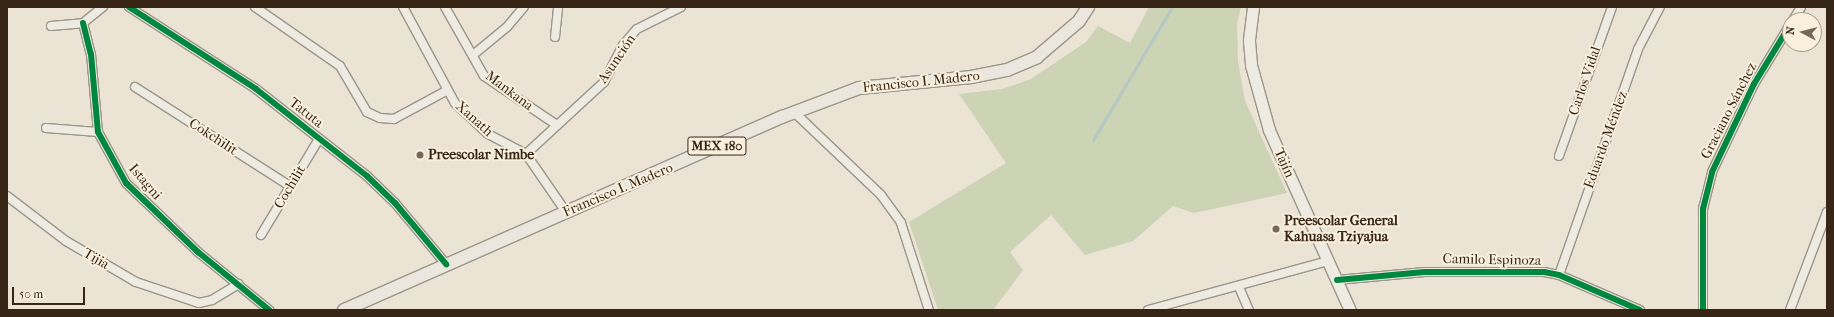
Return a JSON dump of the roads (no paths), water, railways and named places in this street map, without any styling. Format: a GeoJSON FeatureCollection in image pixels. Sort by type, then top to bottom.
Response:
{"type":"FeatureCollection","features":[{"type":"Feature","properties":{"kind":"main road","name":"Francisco I. Madero"},"geometry":{"type":"LineString","coordinates":[[344,310],[446,264],[795,113],[859,88],[971,77],[1007,70],[1037,57],[1079,20],[1088,7]]}},
{"type":"Feature","properties":{"kind":"main road","name":"Tajín"},"geometry":{"type":"LineString","coordinates":[[1253,7],[1249,41],[1251,65],[1269,130],[1350,310]]}},
{"type":"Feature","properties":{"kind":"street"},"geometry":{"type":"LineString","coordinates":[[52,26],[83,23],[103,7]]}},
{"type":"Feature","properties":{"kind":"street","name":"Tatuta"},"geometry":{"type":"LineString","coordinates":[[129,7],[256,89],[319,139],[395,203],[446,264]]}},
{"type":"Feature","properties":{"kind":"street"},"geometry":{"type":"LineString","coordinates":[[255,7],[340,66],[367,112],[394,119],[446,91]]}},
{"type":"Feature","properties":{"kind":"street","name":"Xanath"},"geometry":{"type":"LineString","coordinates":[[403,7],[446,91],[470,119],[488,134],[526,154],[566,212]]}},
{"type":"Feature","properties":{"kind":"street","name":"Mankana"},"geometry":{"type":"LineString","coordinates":[[445,7],[484,76],[557,125]]}},
{"type":"Feature","properties":{"kind":"street"},"geometry":{"type":"LineString","coordinates":[[473,55],[507,27],[524,7]]}},
{"type":"Feature","properties":{"kind":"street"},"geometry":{"type":"LineString","coordinates":[[556,37],[558,7]]}},
{"type":"Feature","properties":{"kind":"street","name":"Asunción"},"geometry":{"type":"LineString","coordinates":[[526,154],[604,82],[623,45],[637,29],[681,7]]}},
{"type":"Feature","properties":{"kind":"street","name":"Carlos Vidal"},"geometry":{"type":"LineString","coordinates":[[1559,156],[1612,7]]}},
{"type":"Feature","properties":{"kind":"street","name":"Eduardo Méndez"},"geometry":{"type":"LineString","coordinates":[[1559,275],[1638,50],[1660,7]]}},
{"type":"Feature","properties":{"kind":"street","name":"Istagni"},"geometry":{"type":"LineString","coordinates":[[83,23],[90,54],[98,132],[126,182],[198,252],[269,310]]}},
{"type":"Feature","properties":{"kind":"street","name":"Graciano Sánchez"},"geometry":{"type":"LineString","coordinates":[[1703,310],[1704,209],[1712,172],[1754,84],[1782,38]]}},
{"type":"Feature","properties":{"kind":"street","name":"Cokchilit"},"geometry":{"type":"LineString","coordinates":[[136,87],[290,186]]}},
{"type":"Feature","properties":{"kind":"street"},"geometry":{"type":"LineString","coordinates":[[795,113],[881,195],[901,223],[929,310]]}},
{"type":"Feature","properties":{"kind":"street"},"geometry":{"type":"LineString","coordinates":[[46,128],[98,132]]}},
{"type":"Feature","properties":{"kind":"street","name":"Cochilit"},"geometry":{"type":"LineString","coordinates":[[261,235],[319,139]]}},
{"type":"Feature","properties":{"kind":"street","name":"Tijia"},"geometry":{"type":"LineString","coordinates":[[7,196],[66,241],[136,282],[199,303],[212,300],[239,284]]}},
{"type":"Feature","properties":{"kind":"street"},"geometry":{"type":"LineString","coordinates":[[1790,310],[1827,213]]}},
{"type":"Feature","properties":{"kind":"street"},"geometry":{"type":"LineString","coordinates":[[1148,310],[1239,287],[1328,261]]}},
{"type":"Feature","properties":{"kind":"street","name":"Camilo Espinoza"},"geometry":{"type":"LineString","coordinates":[[1337,280],[1425,272],[1544,272],[1559,275],[1640,310]]}},
{"type":"Feature","properties":{"kind":"street"},"geometry":{"type":"LineString","coordinates":[[1239,287],[1249,310]]}},
{"type":"Feature","properties":{"kind":"waterway"},"geometry":{"type":"LineString","coordinates":[[1093,140],[1172,7]]}},
{"type":"Feature","properties":{"kind":"place","name":"Preescolar Nimbe"},"geometry":{"type":"Point","coordinates":[420,155]}},
{"type":"Feature","properties":{"kind":"place","name":"Preescolar General Kahuasa Tziyajua"},"geometry":{"type":"Point","coordinates":[1276,229]}}]}
